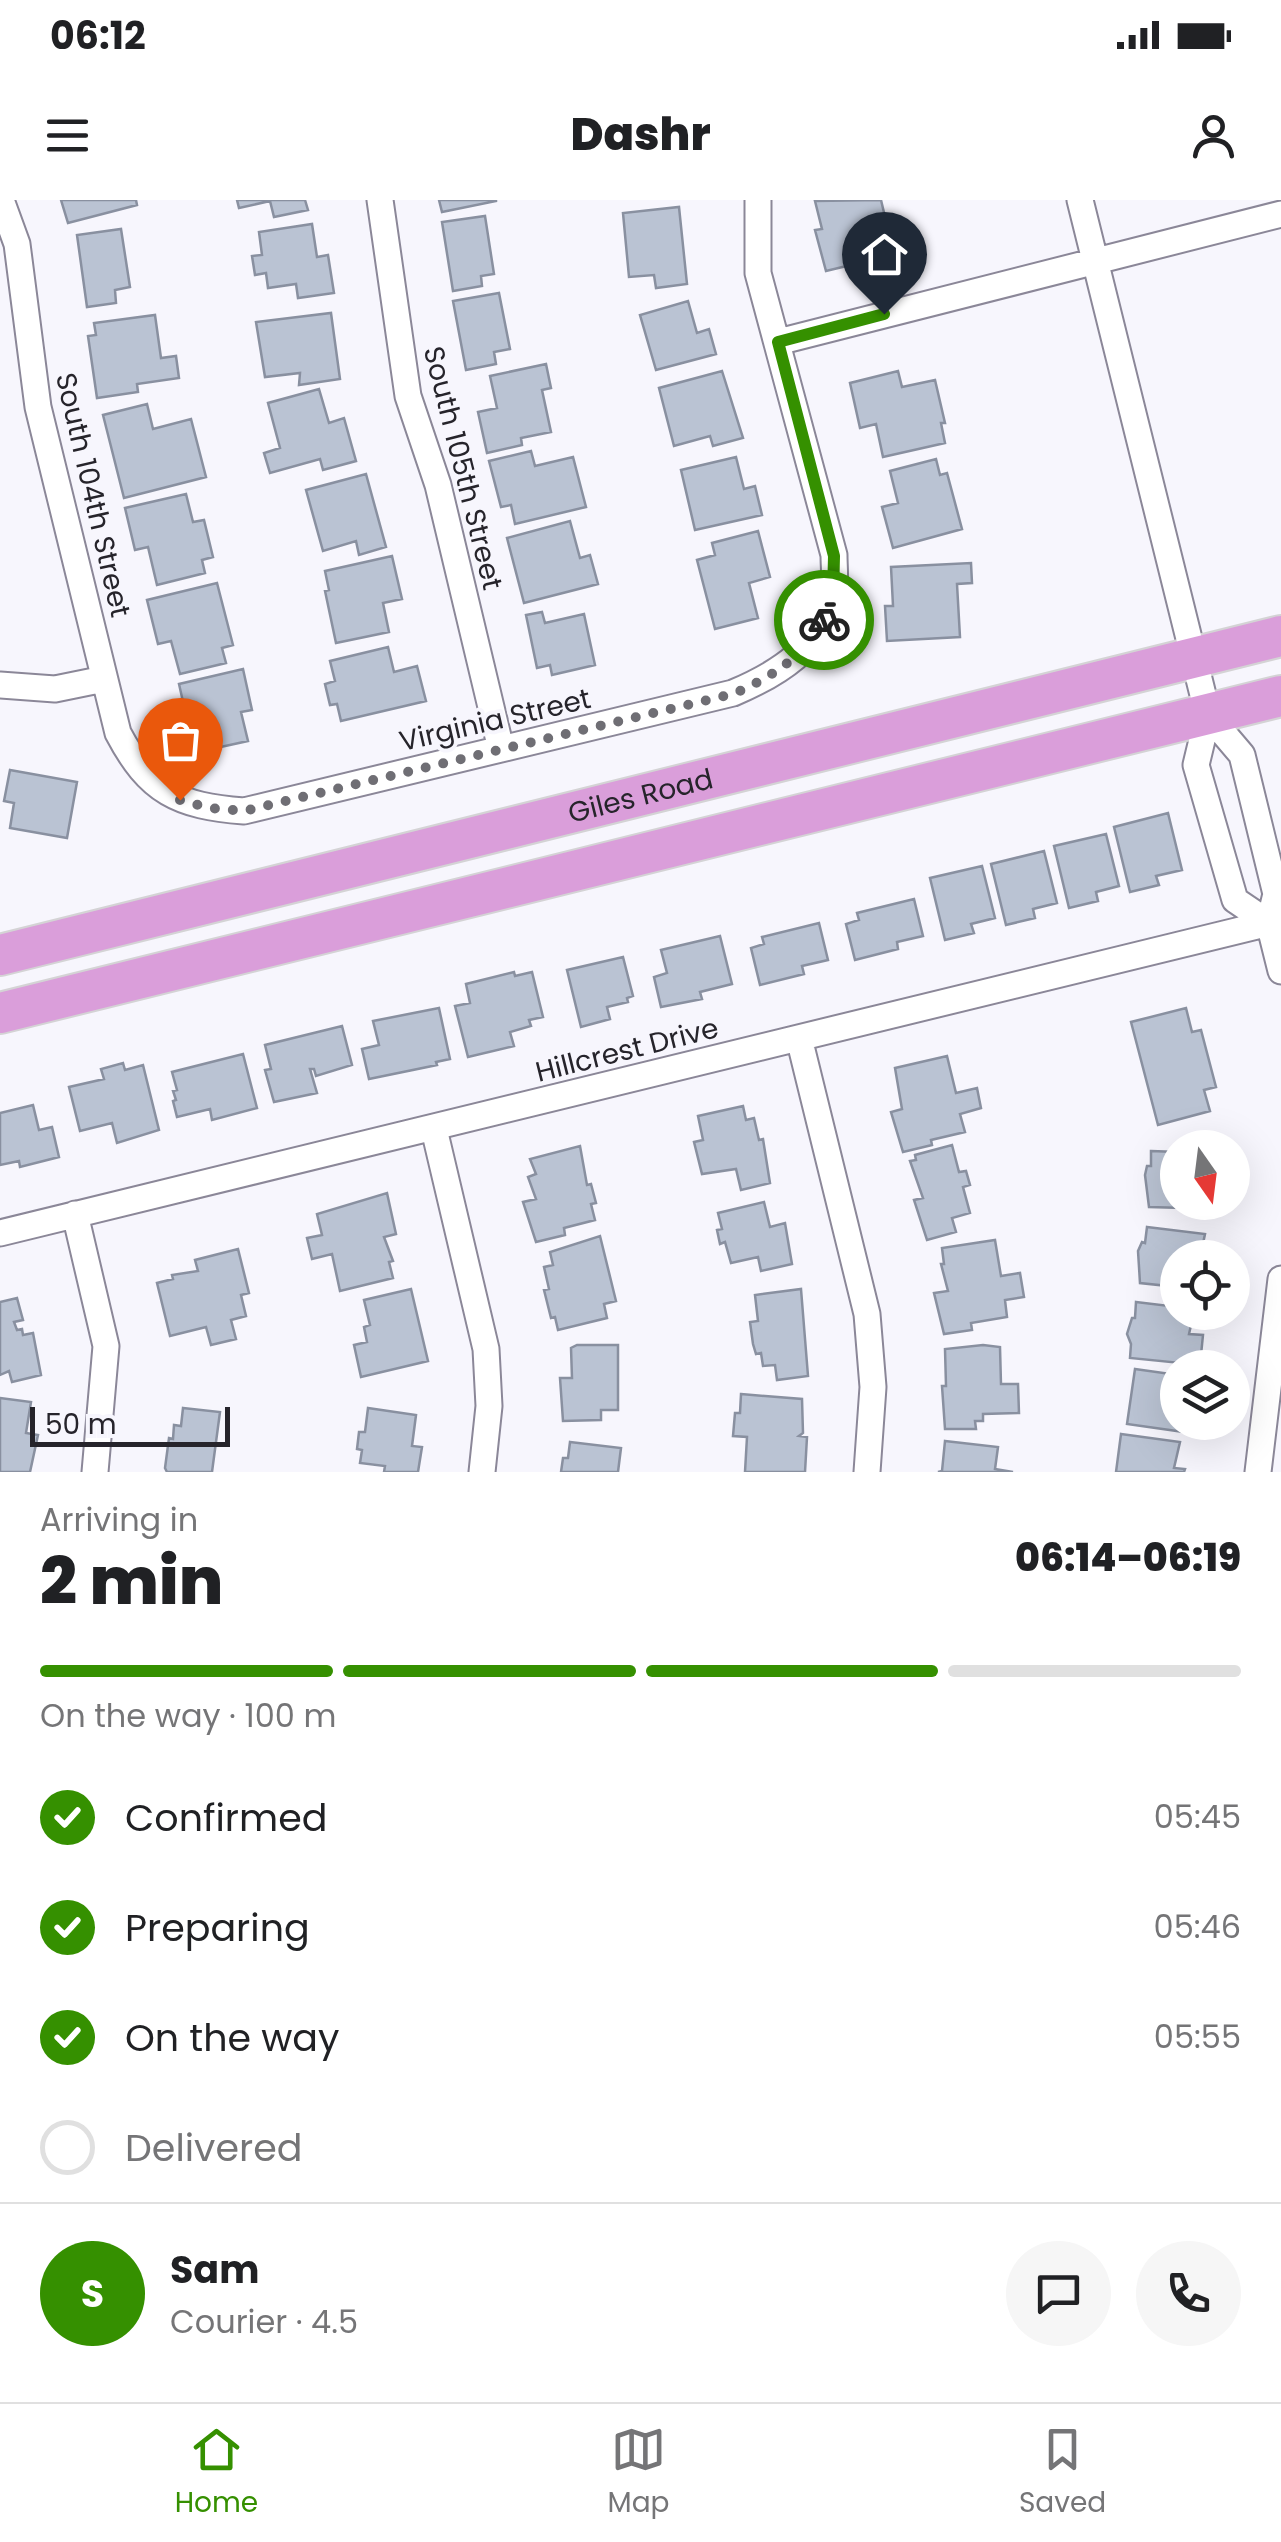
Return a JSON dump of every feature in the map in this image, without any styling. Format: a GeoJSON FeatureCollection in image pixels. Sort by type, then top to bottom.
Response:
{"type":"FeatureCollection","features":[{"type":"Feature","properties":{"kind":"main road","name":"Giles Road"},"geometry":{"type":"LineString","coordinates":[[0,955],[1281,636]]}},
{"type":"Feature","properties":{"kind":"main road","name":"Giles Road"},"geometry":{"type":"LineString","coordinates":[[0,1013],[1281,696]]}},
{"type":"Feature","properties":{"kind":"street","name":"South 104th Street"},"geometry":{"type":"LineString","coordinates":[[0,200],[18,244],[38,406],[118,733],[130,757],[159,790]]}},
{"type":"Feature","properties":{"kind":"street","name":"South 105th Street"},"geometry":{"type":"LineString","coordinates":[[380,200],[408,396],[438,485],[501,749]]}},
{"type":"Feature","properties":{"kind":"street"},"geometry":{"type":"LineString","coordinates":[[758,200],[758,272],[778,342],[1281,214]]}},
{"type":"Feature","properties":{"kind":"street"},"geometry":{"type":"LineString","coordinates":[[1080,200],[1208,715],[1242,755],[1276,894],[1269,924],[1281,971]]}},
{"type":"Feature","properties":{"kind":"street","name":"Virginia Street"},"geometry":{"type":"LineString","coordinates":[[159,790],[209,808],[244,811],[733,694],[784,668],[823,623],[833,596],[834,556],[778,342]]}},
{"type":"Feature","properties":{"kind":"street"},"geometry":{"type":"LineString","coordinates":[[0,686],[55,689],[104,679]]}},
{"type":"Feature","properties":{"kind":"street"},"geometry":{"type":"LineString","coordinates":[[1208,715],[1196,765],[1235,900],[1269,924]]}},
{"type":"Feature","properties":{"kind":"street","name":"Hillcrest Drive"},"geometry":{"type":"LineString","coordinates":[[0,1233],[1269,924]]}},
{"type":"Feature","properties":{"kind":"street"},"geometry":{"type":"LineString","coordinates":[[800,1038],[867,1314],[873,1387],[867,1472]]}},
{"type":"Feature","properties":{"kind":"street"},"geometry":{"type":"LineString","coordinates":[[434,1128],[486,1349],[489,1406],[482,1472]]}},
{"type":"Feature","properties":{"kind":"street"},"geometry":{"type":"LineString","coordinates":[[75,1214],[106,1346],[95,1472]]}},
{"type":"Feature","properties":{"kind":"street"},"geometry":{"type":"LineString","coordinates":[[1258,1472],[1281,1279]]}},
{"type":"Feature","properties":{"kind":"building"},"geometry":{"type":"Polygon","coordinates":[[[61,200],[136,200],[137,205],[68,223],[61,200]]]}},
{"type":"Feature","properties":{"kind":"building"},"geometry":{"type":"Polygon","coordinates":[[[237,200],[305,200],[308,210],[274,217],[270,201],[239,208],[237,200]]]}},
{"type":"Feature","properties":{"kind":"building"},"geometry":{"type":"Polygon","coordinates":[[[439,200],[496,200],[496,201],[442,212],[439,200]]]}},
{"type":"Feature","properties":{"kind":"building"},"geometry":{"type":"Polygon","coordinates":[[[881,200],[891,242],[855,251],[859,263],[826,271],[815,230],[822,229],[815,201],[881,200]]]}},
{"type":"Feature","properties":{"kind":"building"},"geometry":{"type":"Polygon","coordinates":[[[679,207],[687,284],[656,288],[654,275],[629,277],[623,213],[679,207]]]}},
{"type":"Feature","properties":{"kind":"building"},"geometry":{"type":"Polygon","coordinates":[[[485,216],[494,274],[481,276],[482,286],[453,291],[442,222],[485,216]]]}},
{"type":"Feature","properties":{"kind":"building"},"geometry":{"type":"Polygon","coordinates":[[[312,224],[317,257],[328,255],[334,293],[298,298],[296,284],[268,288],[266,273],[255,275],[252,256],[262,255],[259,232],[312,224]]]}},
{"type":"Feature","properties":{"kind":"building"},"geometry":{"type":"Polygon","coordinates":[[[121,229],[130,287],[115,290],[116,303],[87,307],[77,235],[121,229]]]}},
{"type":"Feature","properties":{"kind":"building"},"geometry":{"type":"Polygon","coordinates":[[[499,293],[510,349],[494,352],[496,364],[466,370],[453,301],[499,293]]]}},
{"type":"Feature","properties":{"kind":"building"},"geometry":{"type":"Polygon","coordinates":[[[688,301],[697,333],[709,329],[716,354],[656,370],[640,315],[688,301]]]}},
{"type":"Feature","properties":{"kind":"building"},"geometry":{"type":"Polygon","coordinates":[[[331,313],[340,379],[299,385],[300,373],[265,377],[256,322],[331,313]]]}},
{"type":"Feature","properties":{"kind":"building"},"geometry":{"type":"Polygon","coordinates":[[[155,315],[161,358],[176,356],[179,378],[137,384],[138,392],[97,398],[88,336],[96,335],[94,323],[155,315]]]}},
{"type":"Feature","properties":{"kind":"building"},"geometry":{"type":"Polygon","coordinates":[[[546,364],[551,388],[542,390],[551,432],[521,438],[522,445],[487,453],[478,412],[497,408],[490,376],[546,364]]]}},
{"type":"Feature","properties":{"kind":"building"},"geometry":{"type":"Polygon","coordinates":[[[722,371],[743,438],[713,446],[710,436],[674,446],[659,388],[722,371]]]}},
{"type":"Feature","properties":{"kind":"building"},"geometry":{"type":"Polygon","coordinates":[[[898,371],[902,387],[935,380],[945,423],[941,423],[945,443],[883,457],[876,424],[860,428],[850,383],[898,371]]]}},
{"type":"Feature","properties":{"kind":"building"},"geometry":{"type":"Polygon","coordinates":[[[319,389],[329,423],[344,418],[356,461],[323,470],[320,459],[270,473],[264,453],[280,448],[268,403],[319,389]]]}},
{"type":"Feature","properties":{"kind":"building"},"geometry":{"type":"Polygon","coordinates":[[[147,404],[153,429],[191,419],[206,477],[124,498],[103,415],[147,404]]]}},
{"type":"Feature","properties":{"kind":"building"},"geometry":{"type":"Polygon","coordinates":[[[531,451],[535,466],[573,457],[586,507],[515,524],[511,505],[501,507],[489,461],[531,451]]]}},
{"type":"Feature","properties":{"kind":"building"},"geometry":{"type":"Polygon","coordinates":[[[736,457],[744,489],[755,486],[762,515],[695,530],[681,470],[736,457]]]}},
{"type":"Feature","properties":{"kind":"building"},"geometry":{"type":"Polygon","coordinates":[[[936,459],[940,475],[947,473],[962,529],[893,548],[882,507],[898,503],[890,471],[936,459]]]}},
{"type":"Feature","properties":{"kind":"building"},"geometry":{"type":"Polygon","coordinates":[[[366,474],[386,547],[359,555],[356,541],[323,551],[306,490],[366,474]]]}},
{"type":"Feature","properties":{"kind":"building"},"geometry":{"type":"Polygon","coordinates":[[[186,494],[193,522],[204,520],[213,557],[202,560],[205,573],[157,585],[148,547],[135,550],[125,508],[186,494]]]}},
{"type":"Feature","properties":{"kind":"building"},"geometry":{"type":"Polygon","coordinates":[[[570,521],[580,558],[590,555],[598,584],[524,603],[507,538],[570,521]]]}},
{"type":"Feature","properties":{"kind":"building"},"geometry":{"type":"Polygon","coordinates":[[[758,531],[770,577],[749,583],[758,618],[715,629],[697,560],[715,555],[712,543],[758,531]]]}},
{"type":"Feature","properties":{"kind":"building"},"geometry":{"type":"Polygon","coordinates":[[[392,556],[402,599],[383,603],[389,632],[336,643],[325,591],[329,590],[325,571],[392,556]]]}},
{"type":"Feature","properties":{"kind":"building"},"geometry":{"type":"Polygon","coordinates":[[[971,563],[972,583],[957,584],[960,637],[887,641],[885,606],[893,606],[891,567],[971,563]]]}},
{"type":"Feature","properties":{"kind":"building"},"geometry":{"type":"Polygon","coordinates":[[[217,583],[233,645],[222,648],[226,663],[180,674],[171,641],[158,644],[147,600],[217,583]]]}},
{"type":"Feature","properties":{"kind":"building"},"geometry":{"type":"Polygon","coordinates":[[[542,612],[545,623],[584,614],[595,665],[552,675],[550,665],[537,668],[526,615],[542,612]]]}},
{"type":"Feature","properties":{"kind":"building"},"geometry":{"type":"Polygon","coordinates":[[[388,647],[394,672],[417,666],[426,701],[341,721],[337,704],[330,705],[325,684],[335,681],[330,661],[388,647]]]}},
{"type":"Feature","properties":{"kind":"building"},"geometry":{"type":"Polygon","coordinates":[[[243,669],[252,710],[241,712],[248,741],[207,750],[200,721],[188,724],[179,684],[243,669]]]}},
{"type":"Feature","properties":{"kind":"building"},"geometry":{"type":"Polygon","coordinates":[[[10,770],[77,782],[67,838],[10,828],[14,803],[4,801],[10,770]]]}},
{"type":"Feature","properties":{"kind":"building"},"geometry":{"type":"Polygon","coordinates":[[[1168,813],[1182,870],[1156,876],[1159,885],[1130,892],[1114,827],[1168,813]]]}},
{"type":"Feature","properties":{"kind":"building"},"geometry":{"type":"Polygon","coordinates":[[[1106,834],[1119,886],[1096,892],[1098,901],[1069,908],[1054,846],[1106,834]]]}},
{"type":"Feature","properties":{"kind":"building"},"geometry":{"type":"Polygon","coordinates":[[[1044,851],[1057,903],[1033,909],[1035,918],[1006,925],[991,864],[1044,851]]]}},
{"type":"Feature","properties":{"kind":"building"},"geometry":{"type":"Polygon","coordinates":[[[982,866],[995,918],[971,924],[974,933],[945,940],[930,878],[982,866]]]}},
{"type":"Feature","properties":{"kind":"building"},"geometry":{"type":"Polygon","coordinates":[[[914,899],[923,936],[897,942],[898,949],[855,960],[846,924],[859,920],[857,913],[914,899]]]}},
{"type":"Feature","properties":{"kind":"building"},"geometry":{"type":"Polygon","coordinates":[[[819,923],[828,960],[802,966],[804,974],[760,985],[751,948],[764,944],[762,937],[819,923]]]}},
{"type":"Feature","properties":{"kind":"building"},"geometry":{"type":"Polygon","coordinates":[[[720,936],[732,984],[700,992],[702,999],[661,1007],[654,977],[667,973],[661,950],[720,936]]]}},
{"type":"Feature","properties":{"kind":"building"},"geometry":{"type":"Polygon","coordinates":[[[623,957],[633,996],[627,998],[628,1002],[607,1007],[610,1019],[581,1027],[567,970],[623,957]]]}},
{"type":"Feature","properties":{"kind":"building"},"geometry":{"type":"Polygon","coordinates":[[[514,972],[515,976],[532,972],[543,1017],[529,1020],[531,1026],[510,1032],[514,1046],[468,1057],[455,1006],[470,1003],[466,984],[514,972]]]}},
{"type":"Feature","properties":{"kind":"building"},"geometry":{"type":"Polygon","coordinates":[[[439,1008],[450,1059],[369,1079],[362,1049],[379,1045],[373,1021],[439,1008]]]}},
{"type":"Feature","properties":{"kind":"building"},"geometry":{"type":"Polygon","coordinates":[[[1186,1008],[1192,1032],[1201,1030],[1216,1087],[1204,1090],[1210,1111],[1158,1125],[1131,1022],[1186,1008]]]}},
{"type":"Feature","properties":{"kind":"building"},"geometry":{"type":"Polygon","coordinates":[[[342,1026],[352,1065],[316,1076],[314,1069],[310,1069],[317,1093],[274,1102],[265,1070],[271,1069],[265,1045],[342,1026]]]}},
{"type":"Feature","properties":{"kind":"building"},"geometry":{"type":"Polygon","coordinates":[[[243,1054],[257,1108],[212,1120],[210,1109],[177,1117],[172,1072],[243,1054]]]}},
{"type":"Feature","properties":{"kind":"building"},"geometry":{"type":"Polygon","coordinates":[[[947,1056],[956,1093],[977,1088],[981,1108],[960,1114],[965,1132],[903,1152],[891,1112],[902,1109],[895,1068],[947,1056]]]}},
{"type":"Feature","properties":{"kind":"building"},"geometry":{"type":"Polygon","coordinates":[[[123,1063],[125,1070],[143,1065],[159,1130],[117,1143],[112,1123],[80,1131],[69,1087],[104,1079],[101,1069],[123,1063]]]}},
{"type":"Feature","properties":{"kind":"building"},"geometry":{"type":"Polygon","coordinates":[[[33,1105],[39,1130],[52,1127],[59,1157],[20,1167],[19,1161],[0,1165],[0,1113],[33,1105]]]}},
{"type":"Feature","properties":{"kind":"building"},"geometry":{"type":"Polygon","coordinates":[[[743,1106],[746,1120],[754,1118],[759,1140],[763,1139],[770,1183],[741,1190],[736,1169],[702,1174],[694,1142],[703,1140],[698,1116],[743,1106]]]}},
{"type":"Feature","properties":{"kind":"building"},"geometry":{"type":"Polygon","coordinates":[[[952,1145],[959,1172],[966,1171],[970,1185],[963,1187],[970,1213],[952,1218],[956,1232],[927,1240],[914,1200],[923,1198],[910,1161],[916,1160],[915,1155],[952,1145]]]}},
{"type":"Feature","properties":{"kind":"building"},"geometry":{"type":"Polygon","coordinates":[[[580,1146],[587,1185],[591,1184],[596,1203],[591,1204],[595,1220],[564,1228],[565,1235],[536,1242],[523,1202],[536,1199],[528,1177],[536,1174],[530,1159],[580,1146]]]}},
{"type":"Feature","properties":{"kind":"building"},"geometry":{"type":"Polygon","coordinates":[[[1151,1151],[1160,1151],[1160,1207],[1149,1207],[1145,1175],[1147,1166],[1151,1166],[1151,1151]]]}},
{"type":"Feature","properties":{"kind":"building"},"geometry":{"type":"Polygon","coordinates":[[[387,1193],[396,1234],[384,1237],[393,1261],[389,1262],[393,1278],[340,1291],[332,1254],[312,1259],[307,1238],[322,1235],[317,1214],[387,1193]]]}},
{"type":"Feature","properties":{"kind":"building"},"geometry":{"type":"Polygon","coordinates":[[[764,1202],[770,1227],[785,1223],[792,1264],[761,1271],[758,1257],[731,1263],[725,1242],[720,1244],[718,1213],[764,1202]]]}},
{"type":"Feature","properties":{"kind":"building"},"geometry":{"type":"Polygon","coordinates":[[[1147,1227],[1205,1234],[1204,1240],[1160,1240],[1160,1285],[1140,1283],[1138,1251],[1145,1243],[1147,1227]]]}},
{"type":"Feature","properties":{"kind":"building"},"geometry":{"type":"Polygon","coordinates":[[[600,1236],[616,1301],[604,1304],[607,1318],[558,1330],[544,1290],[549,1289],[544,1267],[553,1265],[550,1252],[600,1236]]]}},
{"type":"Feature","properties":{"kind":"building"},"geometry":{"type":"Polygon","coordinates":[[[995,1240],[1001,1276],[1020,1273],[1024,1297],[1005,1300],[1007,1317],[971,1323],[972,1330],[944,1334],[934,1293],[948,1291],[941,1264],[942,1248],[995,1240]]]}},
{"type":"Feature","properties":{"kind":"building"},"geometry":{"type":"Polygon","coordinates":[[[238,1249],[249,1293],[241,1295],[246,1316],[231,1320],[236,1339],[211,1345],[206,1327],[170,1336],[157,1283],[173,1279],[172,1275],[198,1271],[195,1260],[238,1249]]]}},
{"type":"Feature","properties":{"kind":"building"},"geometry":{"type":"Polygon","coordinates":[[[411,1289],[428,1361],[361,1377],[354,1345],[367,1342],[364,1327],[370,1325],[364,1300],[411,1289]]]}},
{"type":"Feature","properties":{"kind":"building"},"geometry":{"type":"Polygon","coordinates":[[[801,1289],[808,1376],[777,1380],[775,1365],[763,1366],[761,1353],[756,1354],[753,1344],[750,1322],[758,1321],[755,1295],[801,1289]]]}},
{"type":"Feature","properties":{"kind":"building"},"geometry":{"type":"Polygon","coordinates":[[[17,1298],[23,1320],[14,1322],[23,1335],[33,1333],[41,1375],[12,1382],[9,1371],[0,1375],[0,1302],[17,1298]]]}},
{"type":"Feature","properties":{"kind":"building"},"geometry":{"type":"Polygon","coordinates":[[[1136,1302],[1160,1305],[1160,1330],[1190,1330],[1189,1334],[1203,1335],[1202,1350],[1160,1350],[1160,1361],[1130,1358],[1127,1334],[1135,1318],[1136,1302]]]}},
{"type":"Feature","properties":{"kind":"building"},"geometry":{"type":"Polygon","coordinates":[[[618,1345],[618,1410],[601,1410],[601,1420],[563,1421],[560,1378],[572,1378],[571,1348],[618,1345]]]}},
{"type":"Feature","properties":{"kind":"building"},"geometry":{"type":"Polygon","coordinates":[[[1000,1347],[1001,1384],[1018,1384],[1019,1413],[983,1414],[983,1421],[975,1421],[976,1429],[945,1429],[945,1349],[1000,1347]]]}},
{"type":"Feature","properties":{"kind":"building"},"geometry":{"type":"Polygon","coordinates":[[[1135,1369],[1160,1372],[1160,1429],[1127,1424],[1135,1369]]]}},
{"type":"Feature","properties":{"kind":"building"},"geometry":{"type":"Polygon","coordinates":[[[741,1394],[802,1399],[803,1433],[799,1436],[807,1437],[805,1472],[745,1472],[747,1437],[733,1436],[741,1394]]]}},
{"type":"Feature","properties":{"kind":"building"},"geometry":{"type":"Polygon","coordinates":[[[0,1398],[31,1402],[26,1433],[38,1435],[30,1472],[0,1472],[0,1398]]]}},
{"type":"Feature","properties":{"kind":"building"},"geometry":{"type":"Polygon","coordinates":[[[183,1408],[220,1412],[212,1472],[167,1472],[165,1468],[169,1438],[173,1439],[174,1425],[181,1426],[183,1408]]]}},
{"type":"Feature","properties":{"kind":"building"},"geometry":{"type":"Polygon","coordinates":[[[368,1408],[416,1415],[412,1446],[422,1447],[418,1472],[384,1472],[385,1466],[360,1463],[359,1432],[365,1432],[368,1408]]]}},
{"type":"Feature","properties":{"kind":"building"},"geometry":{"type":"Polygon","coordinates":[[[1121,1434],[1180,1442],[1174,1468],[1185,1469],[1184,1472],[1116,1472],[1121,1434]]]}},
{"type":"Feature","properties":{"kind":"building"},"geometry":{"type":"Polygon","coordinates":[[[945,1441],[998,1447],[995,1469],[1013,1472],[938,1472],[942,1471],[945,1441]]]}},
{"type":"Feature","properties":{"kind":"building"},"geometry":{"type":"Polygon","coordinates":[[[570,1442],[621,1448],[618,1472],[561,1472],[570,1442]]]}},
{"type":"Feature","properties":{"kind":"way so far"},"geometry":{"type":"LineString","coordinates":[[180,800],[244,811],[733,694],[770,678],[798,656],[824,620]]}},
{"type":"Feature","properties":{"kind":"route"},"geometry":{"type":"LineString","coordinates":[[824,620],[833,596],[834,556],[778,342],[884,314]]}}]}
